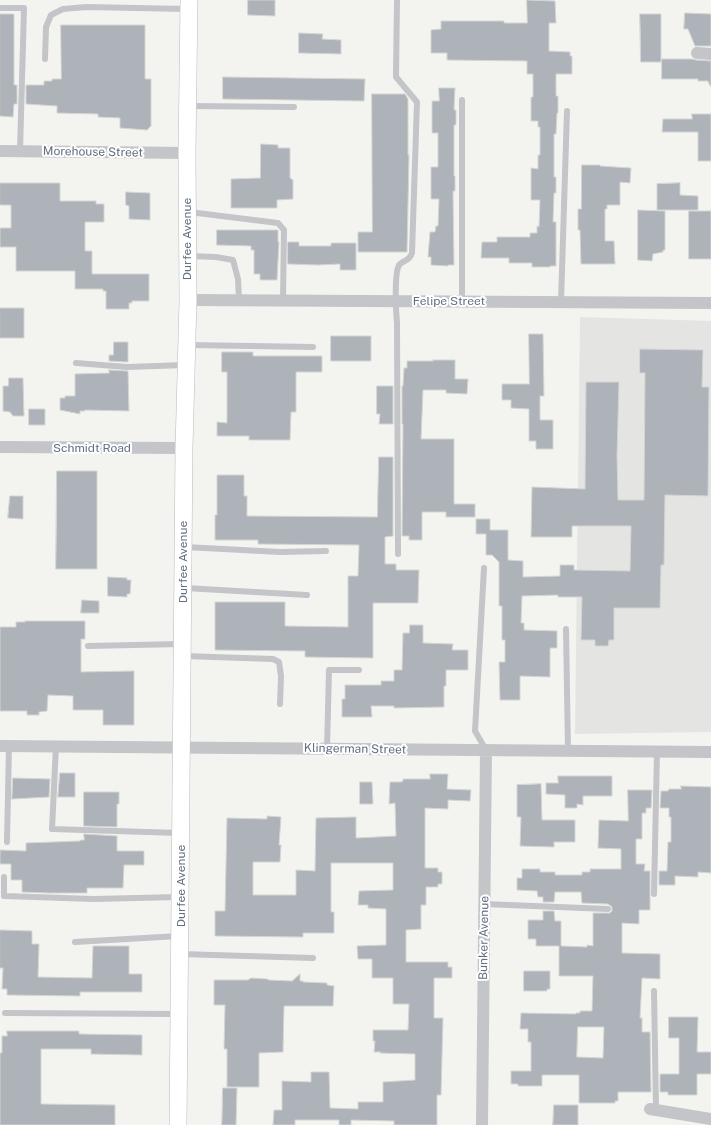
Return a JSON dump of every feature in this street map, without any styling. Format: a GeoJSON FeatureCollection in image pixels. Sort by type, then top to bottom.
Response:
{"type":"FeatureCollection","features":[{"type":"Feature","properties":{"kind":"main road","name":"Durfee Avenue"},"geometry":{"type":"LineString","coordinates":[[178,1125],[184,448],[188,300],[187,153],[189,5]]}},
{"type":"Feature","properties":{"kind":"street"},"geometry":{"type":"LineString","coordinates":[[697,53],[711,54]]}},
{"type":"Feature","properties":{"kind":"street","name":"Morehouse Street"},"geometry":{"type":"LineString","coordinates":[[0,151],[187,153]]}},
{"type":"Feature","properties":{"kind":"street","name":"Felipe Street"},"geometry":{"type":"LineString","coordinates":[[188,300],[711,303]]}},
{"type":"Feature","properties":{"kind":"street","name":"Schmidt Road"},"geometry":{"type":"LineString","coordinates":[[0,447],[184,448]]}},
{"type":"Feature","properties":{"kind":"street","name":"Klingerman Street"},"geometry":{"type":"LineString","coordinates":[[4,746],[711,752]]}},
{"type":"Feature","properties":{"kind":"street","name":"Bunker Avenue"},"geometry":{"type":"LineString","coordinates":[[482,1125],[486,750]]}},
{"type":"Feature","properties":{"kind":"street"},"geometry":{"type":"LineString","coordinates":[[653,1110],[711,1119]]}},
{"type":"Feature","properties":{"kind":"lane"},"geometry":{"type":"LineString","coordinates":[[397,0],[396,77],[417,102],[412,253],[410,259],[402,263],[398,269],[395,301],[397,323],[398,554]]}},
{"type":"Feature","properties":{"kind":"lane"},"geometry":{"type":"LineString","coordinates":[[45,59],[46,27],[51,15],[63,9],[86,7],[189,5]]}},
{"type":"Feature","properties":{"kind":"lane"},"geometry":{"type":"LineString","coordinates":[[0,8],[24,8],[20,151]]}},
{"type":"Feature","properties":{"kind":"lane"},"geometry":{"type":"LineString","coordinates":[[462,100],[462,302]]}},
{"type":"Feature","properties":{"kind":"lane"},"geometry":{"type":"LineString","coordinates":[[188,106],[294,107]]}},
{"type":"Feature","properties":{"kind":"lane"},"geometry":{"type":"LineString","coordinates":[[561,302],[567,111]]}},
{"type":"Feature","properties":{"kind":"lane"},"geometry":{"type":"LineString","coordinates":[[187,212],[278,223],[284,230],[283,300]]}},
{"type":"Feature","properties":{"kind":"lane"},"geometry":{"type":"LineString","coordinates":[[188,256],[233,260],[238,279],[239,300]]}},
{"type":"Feature","properties":{"kind":"lane"},"geometry":{"type":"LineString","coordinates":[[187,345],[313,347]]}},
{"type":"Feature","properties":{"kind":"lane"},"geometry":{"type":"LineString","coordinates":[[76,363],[127,367],[186,364]]}},
{"type":"Feature","properties":{"kind":"lane"},"geometry":{"type":"LineString","coordinates":[[183,547],[280,552],[326,551]]}},
{"type":"Feature","properties":{"kind":"lane"},"geometry":{"type":"LineString","coordinates":[[484,568],[475,731],[486,750]]}},
{"type":"Feature","properties":{"kind":"lane"},"geometry":{"type":"LineString","coordinates":[[183,588],[307,595]]}},
{"type":"Feature","properties":{"kind":"lane"},"geometry":{"type":"LineString","coordinates":[[566,629],[568,751]]}},
{"type":"Feature","properties":{"kind":"lane"},"geometry":{"type":"LineString","coordinates":[[88,646],[183,650],[273,659],[279,662],[281,676],[280,704]]}},
{"type":"Feature","properties":{"kind":"lane"},"geometry":{"type":"LineString","coordinates":[[327,749],[329,670],[359,670]]}},
{"type":"Feature","properties":{"kind":"lane"},"geometry":{"type":"LineString","coordinates":[[4,746],[8,842]]}},
{"type":"Feature","properties":{"kind":"lane"},"geometry":{"type":"LineString","coordinates":[[56,746],[52,829],[181,833]]}},
{"type":"Feature","properties":{"kind":"lane"},"geometry":{"type":"LineString","coordinates":[[654,894],[657,751]]}},
{"type":"Feature","properties":{"kind":"lane"},"geometry":{"type":"LineString","coordinates":[[4,877],[4,896],[94,899],[181,897]]}},
{"type":"Feature","properties":{"kind":"lane"},"geometry":{"type":"LineString","coordinates":[[484,904],[608,909]]}},
{"type":"Feature","properties":{"kind":"lane"},"geometry":{"type":"LineString","coordinates":[[75,942],[180,936]]}},
{"type":"Feature","properties":{"kind":"lane"},"geometry":{"type":"LineString","coordinates":[[180,954],[313,958]]}},
{"type":"Feature","properties":{"kind":"lane"},"geometry":{"type":"LineString","coordinates":[[653,1110],[654,991]]}},
{"type":"Feature","properties":{"kind":"lane"},"geometry":{"type":"LineString","coordinates":[[5,1013],[179,1014]]}},
{"type":"Feature","properties":{"kind":"shaded area"},"geometry":{"type":"Polygon","coordinates":[[[580,317],[711,321],[711,732],[575,734],[580,317]]]}},
{"type":"Feature","properties":{"kind":"building"},"geometry":{"type":"Polygon","coordinates":[[[248,0],[275,0],[275,16],[248,15],[248,0]]]}},
{"type":"Feature","properties":{"kind":"building"},"geometry":{"type":"Polygon","coordinates":[[[527,0],[555,1],[556,23],[549,23],[549,51],[570,52],[570,56],[572,56],[572,74],[556,74],[558,113],[556,134],[554,134],[554,177],[556,177],[556,193],[554,193],[553,222],[556,222],[556,266],[550,267],[532,267],[532,263],[509,263],[509,258],[481,258],[482,242],[497,242],[497,237],[530,237],[530,233],[537,233],[537,226],[539,227],[540,200],[531,200],[531,168],[538,169],[538,155],[540,155],[540,127],[538,127],[538,121],[531,121],[533,74],[527,74],[527,61],[447,60],[447,53],[431,53],[431,30],[441,29],[441,21],[504,21],[504,23],[527,23],[527,0]]]}},
{"type":"Feature","properties":{"kind":"building"},"geometry":{"type":"Polygon","coordinates":[[[685,13],[711,14],[711,46],[695,46],[688,29],[684,29],[685,13]]]}},
{"type":"Feature","properties":{"kind":"building"},"geometry":{"type":"Polygon","coordinates":[[[0,14],[14,14],[14,85],[17,85],[17,104],[14,104],[13,117],[0,116],[0,14]]]}},
{"type":"Feature","properties":{"kind":"building"},"geometry":{"type":"Polygon","coordinates":[[[640,14],[661,14],[661,62],[641,62],[640,14]]]}},
{"type":"Feature","properties":{"kind":"building"},"geometry":{"type":"Polygon","coordinates":[[[61,25],[145,25],[145,79],[151,79],[151,126],[147,130],[120,128],[120,118],[98,117],[98,114],[57,113],[57,106],[26,104],[26,85],[44,85],[44,81],[61,79],[61,25]]]}},
{"type":"Feature","properties":{"kind":"building"},"geometry":{"type":"Polygon","coordinates":[[[299,33],[323,34],[322,39],[341,40],[341,54],[299,53],[299,33]]]}},
{"type":"Feature","properties":{"kind":"building"},"geometry":{"type":"Polygon","coordinates":[[[662,59],[692,59],[711,61],[711,86],[708,81],[698,81],[698,79],[662,79],[662,59]]]}},
{"type":"Feature","properties":{"kind":"building"},"geometry":{"type":"Polygon","coordinates":[[[223,77],[365,79],[364,101],[223,99],[223,77]]]}},
{"type":"Feature","properties":{"kind":"building"},"geometry":{"type":"Polygon","coordinates":[[[439,88],[455,88],[455,191],[453,191],[454,265],[448,266],[431,265],[431,257],[428,257],[430,232],[435,232],[436,226],[438,226],[439,199],[431,199],[431,167],[438,167],[438,133],[432,133],[432,101],[439,101],[439,88]]]}},
{"type":"Feature","properties":{"kind":"building"},"geometry":{"type":"Polygon","coordinates":[[[372,94],[405,94],[408,99],[409,155],[407,252],[358,252],[358,232],[372,232],[372,94]]]}},
{"type":"Feature","properties":{"kind":"building"},"geometry":{"type":"Polygon","coordinates":[[[692,114],[711,114],[711,161],[698,161],[698,132],[662,132],[663,119],[692,119],[692,114]]]}},
{"type":"Feature","properties":{"kind":"building"},"geometry":{"type":"Polygon","coordinates":[[[261,144],[278,145],[278,148],[290,148],[290,178],[293,180],[293,199],[277,200],[277,208],[231,208],[231,179],[260,178],[261,144]]]}},
{"type":"Feature","properties":{"kind":"building"},"geometry":{"type":"Polygon","coordinates":[[[582,165],[631,168],[630,183],[620,182],[620,205],[607,205],[607,209],[605,209],[605,241],[614,241],[615,264],[581,264],[578,209],[581,209],[582,165]]]}},
{"type":"Feature","properties":{"kind":"building"},"geometry":{"type":"Polygon","coordinates":[[[0,183],[60,183],[60,201],[96,201],[96,204],[104,204],[104,222],[85,222],[85,251],[92,251],[92,274],[149,274],[149,301],[132,301],[132,303],[129,303],[129,309],[106,309],[106,291],[103,291],[103,289],[75,289],[75,271],[16,271],[16,247],[0,247],[0,228],[11,228],[11,205],[0,205],[0,183]]]}},
{"type":"Feature","properties":{"kind":"building"},"geometry":{"type":"Polygon","coordinates":[[[680,183],[680,195],[698,196],[698,210],[657,210],[657,184],[680,183]]]}},
{"type":"Feature","properties":{"kind":"building"},"geometry":{"type":"Polygon","coordinates":[[[126,192],[150,193],[150,220],[129,219],[129,206],[126,205],[126,192]]]}},
{"type":"Feature","properties":{"kind":"building"},"geometry":{"type":"Polygon","coordinates":[[[638,210],[665,211],[665,250],[663,250],[663,252],[653,254],[652,261],[638,260],[638,210]]]}},
{"type":"Feature","properties":{"kind":"building"},"geometry":{"type":"Polygon","coordinates":[[[689,211],[711,211],[711,259],[689,259],[689,211]]]}},
{"type":"Feature","properties":{"kind":"building"},"geometry":{"type":"Polygon","coordinates":[[[217,230],[278,230],[279,242],[277,280],[260,280],[260,274],[254,274],[254,250],[251,250],[251,246],[217,245],[217,230]]]}},
{"type":"Feature","properties":{"kind":"building"},"geometry":{"type":"Polygon","coordinates":[[[288,242],[299,242],[299,246],[331,246],[331,243],[356,243],[356,270],[340,270],[340,264],[288,264],[288,242]]]}},
{"type":"Feature","properties":{"kind":"building"},"geometry":{"type":"Polygon","coordinates":[[[0,308],[24,308],[24,338],[0,338],[0,308]]]}},
{"type":"Feature","properties":{"kind":"building"},"geometry":{"type":"Polygon","coordinates":[[[529,334],[543,334],[544,396],[540,396],[540,420],[553,420],[553,449],[536,449],[536,441],[529,441],[529,409],[511,408],[511,400],[502,400],[502,384],[529,384],[529,334]]]}},
{"type":"Feature","properties":{"kind":"building"},"geometry":{"type":"Polygon","coordinates":[[[331,336],[371,336],[371,361],[331,361],[331,336]]]}},
{"type":"Feature","properties":{"kind":"building"},"geometry":{"type":"Polygon","coordinates":[[[114,342],[128,342],[128,362],[109,361],[109,355],[113,355],[114,342]]]}},
{"type":"Feature","properties":{"kind":"building"},"geometry":{"type":"Polygon","coordinates":[[[640,349],[703,350],[702,387],[709,387],[708,496],[665,495],[664,565],[661,565],[660,608],[614,608],[614,640],[609,640],[608,646],[595,646],[595,640],[581,640],[582,597],[558,597],[558,595],[522,596],[521,623],[524,623],[524,630],[557,631],[557,648],[550,648],[550,677],[520,676],[520,700],[500,700],[499,662],[505,662],[505,640],[502,640],[502,606],[499,606],[499,562],[492,555],[486,555],[486,534],[476,534],[476,519],[490,519],[490,530],[508,530],[508,560],[523,561],[523,577],[560,576],[560,565],[574,565],[574,570],[630,571],[631,526],[572,526],[572,537],[531,537],[532,487],[585,489],[586,382],[619,382],[617,456],[618,500],[644,500],[645,373],[640,373],[640,349]]]}},
{"type":"Feature","properties":{"kind":"building"},"geometry":{"type":"Polygon","coordinates":[[[222,352],[253,352],[253,356],[322,356],[322,372],[296,372],[296,412],[291,412],[290,440],[249,440],[249,436],[217,436],[217,422],[227,423],[227,372],[222,372],[222,352]]]}},
{"type":"Feature","properties":{"kind":"building"},"geometry":{"type":"Polygon","coordinates":[[[455,360],[455,379],[468,379],[467,394],[446,393],[446,390],[423,390],[421,439],[454,439],[454,504],[475,504],[475,517],[446,517],[446,512],[422,512],[422,540],[409,540],[409,536],[402,536],[402,386],[404,368],[407,368],[407,361],[455,360]]]}},
{"type":"Feature","properties":{"kind":"building"},"geometry":{"type":"Polygon","coordinates":[[[109,370],[128,371],[129,411],[85,410],[80,411],[80,414],[60,410],[60,398],[65,398],[65,396],[75,396],[75,374],[109,373],[109,370]]]}},
{"type":"Feature","properties":{"kind":"building"},"geometry":{"type":"Polygon","coordinates":[[[9,378],[23,378],[24,416],[13,416],[10,412],[3,411],[3,386],[8,386],[9,378]]]}},
{"type":"Feature","properties":{"kind":"building"},"geometry":{"type":"Polygon","coordinates":[[[377,386],[393,386],[393,424],[379,424],[380,414],[377,414],[377,386]]]}},
{"type":"Feature","properties":{"kind":"building"},"geometry":{"type":"Polygon","coordinates":[[[29,409],[45,409],[45,425],[29,425],[29,409]]]}},
{"type":"Feature","properties":{"kind":"building"},"geometry":{"type":"Polygon","coordinates":[[[379,457],[393,457],[393,536],[385,537],[385,564],[396,564],[396,570],[419,570],[418,603],[373,603],[373,658],[305,657],[305,651],[215,650],[215,602],[285,602],[285,626],[348,627],[348,576],[358,576],[359,545],[258,544],[258,540],[215,540],[215,515],[217,515],[217,475],[244,475],[244,496],[247,496],[247,516],[377,517],[379,457]]]}},
{"type":"Feature","properties":{"kind":"building"},"geometry":{"type":"Polygon","coordinates":[[[57,471],[97,471],[97,569],[56,569],[57,471]]]}},
{"type":"Feature","properties":{"kind":"building"},"geometry":{"type":"Polygon","coordinates":[[[10,496],[23,496],[23,519],[8,518],[10,496]]]}},
{"type":"Feature","properties":{"kind":"building"},"geometry":{"type":"Polygon","coordinates":[[[108,577],[127,578],[127,580],[131,580],[130,594],[127,594],[127,597],[108,596],[108,577]]]}},
{"type":"Feature","properties":{"kind":"building"},"geometry":{"type":"Polygon","coordinates":[[[82,600],[99,601],[99,613],[81,613],[82,600]]]}},
{"type":"Feature","properties":{"kind":"building"},"geometry":{"type":"Polygon","coordinates":[[[85,621],[85,639],[81,639],[81,672],[134,671],[134,725],[103,725],[103,710],[73,710],[73,696],[48,695],[47,711],[39,712],[39,715],[27,715],[27,711],[0,711],[0,627],[16,627],[16,622],[85,621]]]}},
{"type":"Feature","properties":{"kind":"building"},"geometry":{"type":"Polygon","coordinates":[[[410,625],[423,625],[423,643],[453,644],[452,650],[468,650],[468,670],[446,670],[444,707],[394,708],[394,706],[371,706],[372,717],[342,717],[342,699],[345,699],[345,685],[381,685],[381,681],[394,681],[394,670],[402,670],[403,633],[409,633],[410,625]]]}},
{"type":"Feature","properties":{"kind":"building"},"geometry":{"type":"Polygon","coordinates":[[[60,773],[75,773],[75,797],[58,797],[60,773]]]}},
{"type":"Feature","properties":{"kind":"building"},"geometry":{"type":"Polygon","coordinates":[[[430,774],[448,774],[447,789],[471,790],[470,801],[448,800],[448,809],[425,808],[425,868],[438,868],[438,872],[442,872],[442,884],[438,884],[438,887],[426,887],[426,905],[421,905],[421,929],[406,930],[406,962],[448,962],[448,967],[452,967],[452,978],[434,978],[434,1018],[443,1018],[441,1095],[437,1095],[437,1125],[394,1125],[394,1121],[351,1120],[351,1125],[339,1125],[339,1120],[295,1120],[295,1125],[273,1125],[274,1110],[282,1110],[282,1081],[311,1082],[311,1072],[329,1072],[330,1108],[358,1109],[358,1102],[383,1102],[383,1082],[415,1080],[415,1054],[374,1052],[375,1041],[373,1041],[373,1030],[408,1030],[409,1004],[393,1004],[393,978],[372,978],[372,959],[358,959],[357,946],[386,945],[386,909],[368,908],[368,905],[358,905],[359,891],[393,890],[393,863],[331,863],[331,912],[334,912],[334,933],[303,933],[303,937],[215,936],[215,911],[225,911],[227,818],[267,819],[267,816],[281,817],[279,845],[281,845],[280,862],[253,862],[253,895],[296,895],[296,870],[315,871],[316,818],[356,817],[356,838],[396,836],[395,803],[389,804],[390,782],[401,782],[403,779],[430,779],[430,774]]]}},
{"type":"Feature","properties":{"kind":"building"},"geometry":{"type":"Polygon","coordinates":[[[558,776],[612,776],[612,796],[583,796],[583,805],[577,804],[577,808],[565,808],[565,795],[546,794],[546,783],[558,783],[558,776]]]}},
{"type":"Feature","properties":{"kind":"building"},"geometry":{"type":"Polygon","coordinates":[[[13,778],[50,779],[49,797],[12,799],[13,778]]]}},
{"type":"Feature","properties":{"kind":"building"},"geometry":{"type":"Polygon","coordinates":[[[360,782],[372,782],[373,804],[360,804],[360,782]]]}},
{"type":"Feature","properties":{"kind":"building"},"geometry":{"type":"Polygon","coordinates":[[[541,784],[542,820],[575,820],[575,842],[554,842],[554,847],[520,846],[521,817],[517,817],[517,785],[541,784]]]}},
{"type":"Feature","properties":{"kind":"building"},"geometry":{"type":"Polygon","coordinates":[[[681,786],[711,787],[711,873],[698,872],[698,877],[675,876],[675,885],[659,885],[659,871],[667,871],[668,842],[671,842],[671,817],[669,817],[669,808],[660,808],[661,791],[681,789],[681,786]]]}},
{"type":"Feature","properties":{"kind":"building"},"geometry":{"type":"Polygon","coordinates":[[[628,790],[652,790],[651,808],[646,808],[646,813],[642,813],[642,839],[636,839],[636,864],[645,864],[644,871],[650,871],[650,910],[639,910],[639,924],[622,923],[622,953],[660,954],[660,979],[642,978],[640,1018],[642,1018],[642,1032],[650,1032],[651,1092],[618,1092],[618,1101],[615,1101],[615,1103],[579,1103],[579,1075],[542,1075],[542,1086],[518,1086],[518,1084],[511,1084],[511,1071],[531,1071],[531,1042],[528,1042],[528,1029],[520,1029],[521,1013],[576,1014],[580,1013],[580,1011],[592,1011],[593,976],[559,976],[559,946],[536,946],[536,939],[528,939],[528,920],[543,920],[543,911],[554,911],[555,921],[561,921],[561,946],[587,947],[587,945],[593,946],[593,913],[610,913],[612,911],[612,907],[608,904],[582,903],[581,892],[555,892],[554,902],[543,902],[543,897],[538,897],[537,891],[517,890],[517,878],[522,878],[522,869],[540,869],[540,872],[555,872],[555,875],[582,875],[582,872],[590,872],[590,869],[621,869],[621,849],[598,848],[599,820],[628,821],[628,790]],[[578,1027],[577,1057],[603,1058],[604,1027],[578,1027]]]}},
{"type":"Feature","properties":{"kind":"building"},"geometry":{"type":"Polygon","coordinates":[[[84,792],[119,792],[119,804],[117,804],[117,827],[84,826],[84,792]]]}},
{"type":"Feature","properties":{"kind":"building"},"geometry":{"type":"Polygon","coordinates":[[[84,834],[117,836],[117,851],[144,851],[144,865],[124,865],[123,888],[87,888],[87,893],[49,893],[22,892],[22,880],[11,880],[11,864],[0,864],[0,850],[26,851],[26,843],[80,841],[84,840],[84,834]]]}},
{"type":"Feature","properties":{"kind":"building"},"geometry":{"type":"Polygon","coordinates":[[[0,930],[32,931],[32,944],[39,944],[38,977],[92,978],[93,946],[129,946],[129,974],[142,974],[142,992],[80,992],[80,996],[7,995],[7,989],[2,989],[3,968],[0,968],[0,930]]]}},
{"type":"Feature","properties":{"kind":"building"},"geometry":{"type":"Polygon","coordinates":[[[524,971],[550,971],[550,989],[547,989],[547,991],[524,991],[524,971]]]}},
{"type":"Feature","properties":{"kind":"building"},"geometry":{"type":"Polygon","coordinates":[[[300,974],[300,981],[327,983],[327,985],[334,986],[333,1006],[284,1006],[283,1052],[259,1053],[259,1087],[227,1087],[227,1049],[224,1049],[225,1005],[214,1005],[214,980],[248,980],[251,978],[292,981],[300,974]]]}},
{"type":"Feature","properties":{"kind":"building"},"geometry":{"type":"Polygon","coordinates":[[[669,1017],[698,1017],[697,1052],[711,1052],[711,1074],[697,1074],[697,1095],[668,1095],[668,1092],[660,1092],[660,1074],[679,1074],[679,1038],[669,1038],[669,1017]]]}},
{"type":"Feature","properties":{"kind":"building"},"geometry":{"type":"Polygon","coordinates":[[[7,1031],[79,1031],[79,1034],[142,1035],[142,1055],[91,1054],[91,1049],[41,1049],[41,1104],[115,1105],[115,1125],[0,1125],[0,1053],[2,1053],[2,1036],[7,1036],[7,1031]]]}},
{"type":"Feature","properties":{"kind":"building"},"geometry":{"type":"Polygon","coordinates":[[[223,1088],[237,1088],[236,1125],[222,1125],[223,1088]]]}},
{"type":"Feature","properties":{"kind":"building"},"geometry":{"type":"Polygon","coordinates":[[[554,1105],[578,1105],[578,1125],[553,1125],[554,1105]]]}}]}
